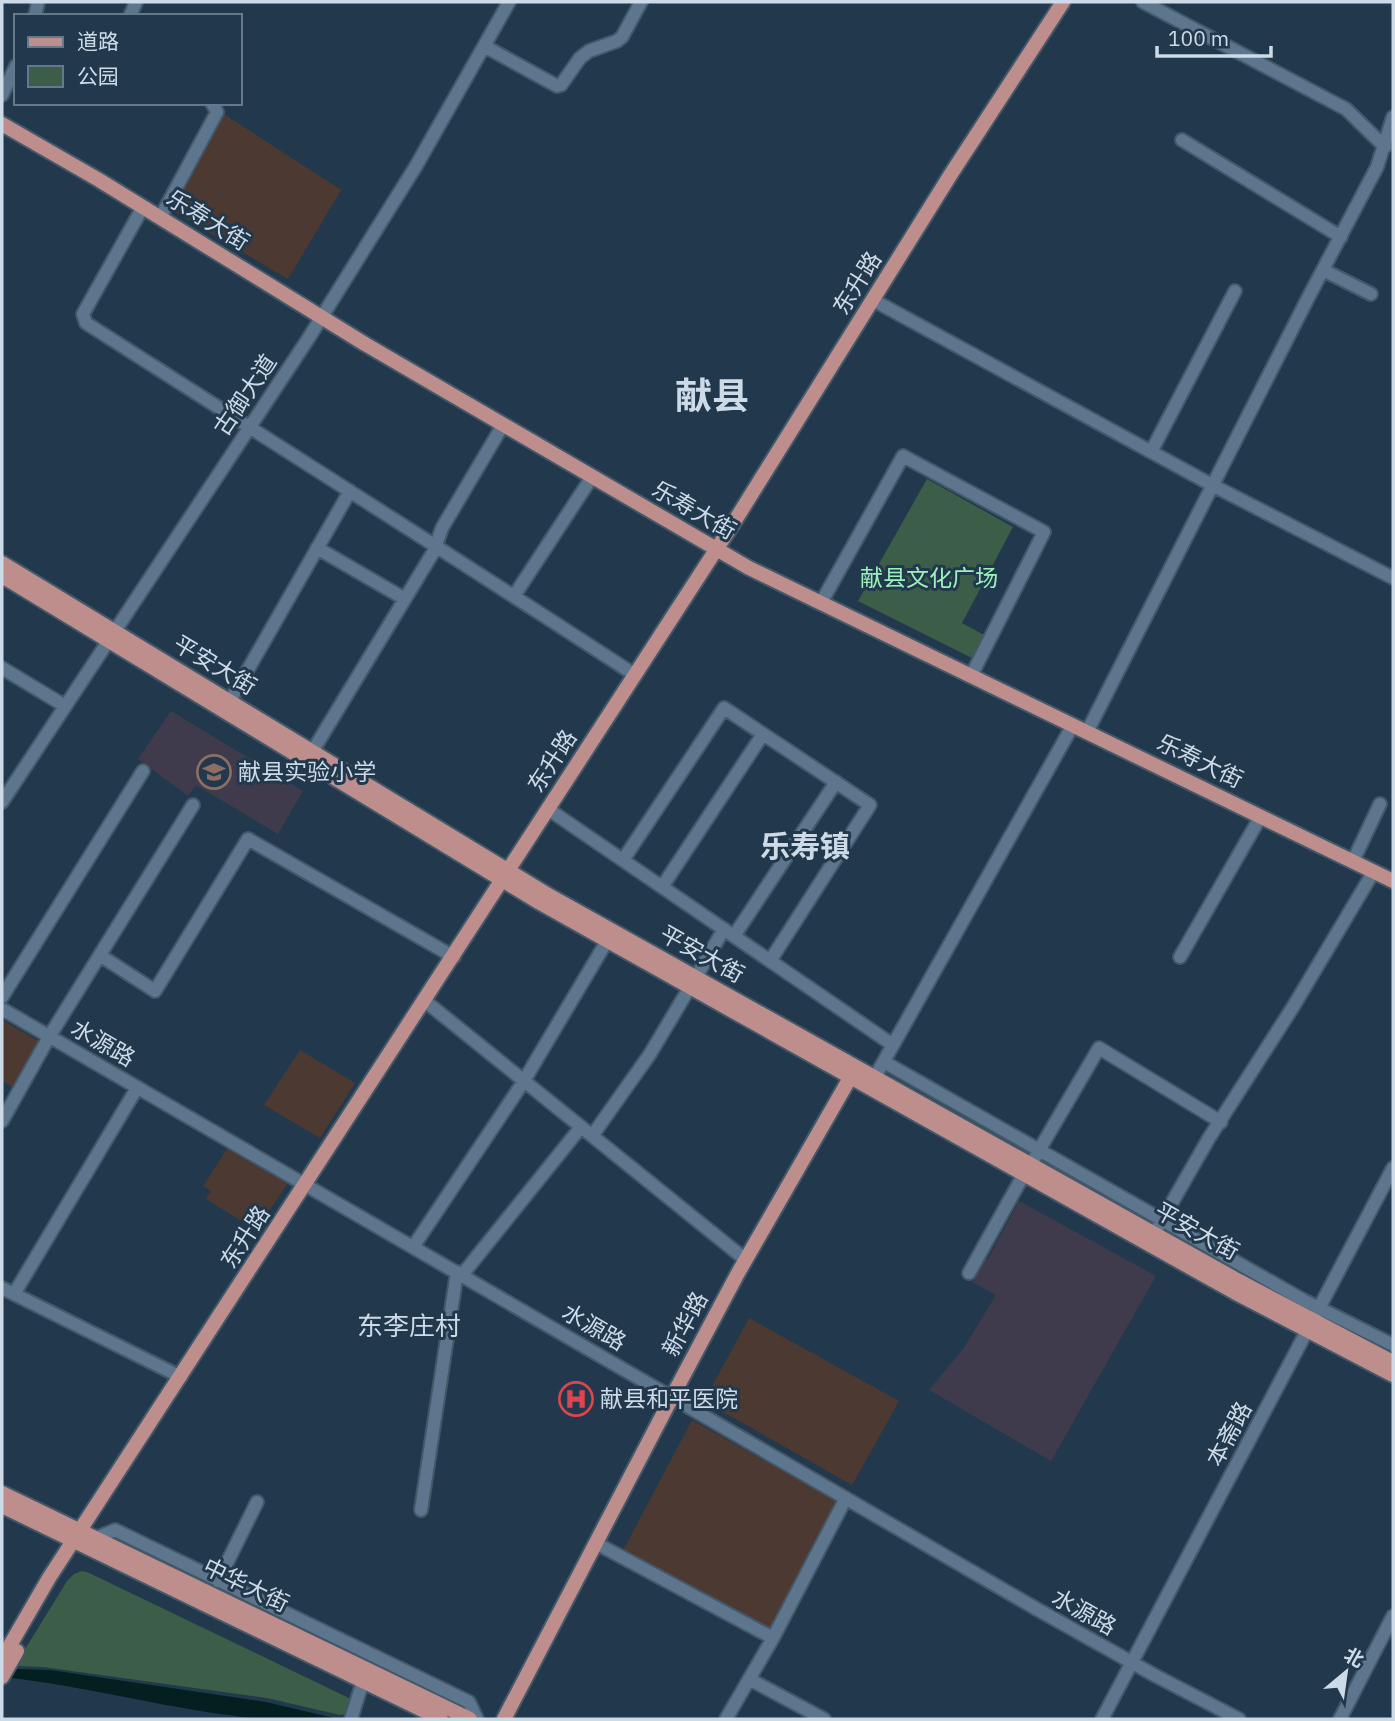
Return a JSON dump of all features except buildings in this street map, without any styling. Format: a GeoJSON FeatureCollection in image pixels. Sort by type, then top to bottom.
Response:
{"type":"FeatureCollection","features":[{"type":"Feature","properties":{"kind":"main road","name":"东升路"},"geometry":{"type":"LineString","coordinates":[[2,1659],[49,1578],[454,957],[1063,2]]}},
{"type":"Feature","properties":{"kind":"main road","name":"乐寿大街"},"geometry":{"type":"LineString","coordinates":[[3,128],[143,207],[321,317],[749,568],[1393,881]]}},
{"type":"Feature","properties":{"kind":"main road","name":"平安大街"},"geometry":{"type":"LineString","coordinates":[[2,563],[111,636],[506,876],[1027,1169],[1313,1319],[1393,1375]]}},
{"type":"Feature","properties":{"kind":"main road","name":"平安大街"},"geometry":{"type":"LineString","coordinates":[[2,576],[230,701],[607,941],[693,982]]}},
{"type":"Feature","properties":{"kind":"main road","name":"新华路"},"geometry":{"type":"LineString","coordinates":[[514,1719],[746,1260],[861,1075]]}},
{"type":"Feature","properties":{"kind":"main road","name":"新华路"},"geometry":{"type":"LineString","coordinates":[[504,1719],[676,1399],[861,1075]]}},
{"type":"Feature","properties":{"kind":"main road","name":"平安大街"},"geometry":{"type":"LineString","coordinates":[[1027,1169],[1154,1233],[1393,1362]]}},
{"type":"Feature","properties":{"kind":"main road","name":"中华大街"},"geometry":{"type":"LineString","coordinates":[[2,1493],[78,1536],[441,1719]]}},
{"type":"Feature","properties":{"kind":"main road","name":"中华大街"},"geometry":{"type":"LineString","coordinates":[[2,1506],[78,1536],[96,1538],[470,1719]]}},
{"type":"Feature","properties":{"kind":"main road","name":"东升路"},"geometry":{"type":"LineString","coordinates":[[2,1677],[57,1583],[78,1536]]}},
{"type":"Feature","properties":{"kind":"street","name":"古御大道"},"geometry":{"type":"LineString","coordinates":[[2,802],[321,317],[416,166],[509,2]]}},
{"type":"Feature","properties":{"kind":"street"},"geometry":{"type":"LineString","coordinates":[[484,46],[557,86],[561,85],[580,58],[589,51],[622,37],[641,2]]}},
{"type":"Feature","properties":{"kind":"street"},"geometry":{"type":"LineString","coordinates":[[1143,2],[1346,109],[1385,146]]}},
{"type":"Feature","properties":{"kind":"street"},"geometry":{"type":"LineString","coordinates":[[2,95],[14,70]]}},
{"type":"Feature","properties":{"kind":"street"},"geometry":{"type":"LineString","coordinates":[[160,218],[217,112],[213,105]]}},
{"type":"Feature","properties":{"kind":"street"},"geometry":{"type":"LineString","coordinates":[[1087,732],[1377,167],[1393,117]]}},
{"type":"Feature","properties":{"kind":"street"},"geometry":{"type":"LineString","coordinates":[[1182,140],[1341,237]]}},
{"type":"Feature","properties":{"kind":"street"},"geometry":{"type":"LineString","coordinates":[[143,207],[83,318],[86,323],[635,675]]}},
{"type":"Feature","properties":{"kind":"street"},"geometry":{"type":"LineString","coordinates":[[1323,270],[1371,294]]}},
{"type":"Feature","properties":{"kind":"street"},"geometry":{"type":"LineString","coordinates":[[1150,452],[1235,291]]}},
{"type":"Feature","properties":{"kind":"street"},"geometry":{"type":"LineString","coordinates":[[873,300],[1150,452],[1393,578]]}},
{"type":"Feature","properties":{"kind":"street"},"geometry":{"type":"LineString","coordinates":[[312,751],[405,599],[436,545],[442,528],[503,425]]}},
{"type":"Feature","properties":{"kind":"street"},"geometry":{"type":"LineString","coordinates":[[821,603],[903,456],[1044,532],[971,676]]}},
{"type":"Feature","properties":{"kind":"street"},"geometry":{"type":"LineString","coordinates":[[514,596],[592,477]]}},
{"type":"Feature","properties":{"kind":"street"},"geometry":{"type":"LineString","coordinates":[[230,701],[263,648],[350,491]]}},
{"type":"Feature","properties":{"kind":"street"},"geometry":{"type":"LineString","coordinates":[[317,548],[405,599]]}},
{"type":"Feature","properties":{"kind":"street"},"geometry":{"type":"LineString","coordinates":[[2,668],[65,706]]}},
{"type":"Feature","properties":{"kind":"street"},"geometry":{"type":"LineString","coordinates":[[623,860],[724,708],[870,805],[770,961]]}},
{"type":"Feature","properties":{"kind":"street"},"geometry":{"type":"LineString","coordinates":[[861,1075],[884,1062],[1073,725]]}},
{"type":"Feature","properties":{"kind":"street"},"geometry":{"type":"LineString","coordinates":[[662,887],[763,734]]}},
{"type":"Feature","properties":{"kind":"street"},"geometry":{"type":"LineString","coordinates":[[2,996],[143,771]]}},
{"type":"Feature","properties":{"kind":"street"},"geometry":{"type":"LineString","coordinates":[[592,1136],[650,1054],[693,982],[836,782]]}},
{"type":"Feature","properties":{"kind":"street"},"geometry":{"type":"LineString","coordinates":[[1353,861],[1380,804]]}},
{"type":"Feature","properties":{"kind":"street"},"geometry":{"type":"LineString","coordinates":[[2,1121],[49,1037],[193,805]]}},
{"type":"Feature","properties":{"kind":"street"},"geometry":{"type":"LineString","coordinates":[[548,809],[893,1045]]}},
{"type":"Feature","properties":{"kind":"street"},"geometry":{"type":"LineString","coordinates":[[1180,957],[1261,816]]}},
{"type":"Feature","properties":{"kind":"street"},"geometry":{"type":"LineString","coordinates":[[101,956],[155,991],[248,839],[454,957]]}},
{"type":"Feature","properties":{"kind":"street"},"geometry":{"type":"LineString","coordinates":[[1154,1233],[1374,871]]}},
{"type":"Feature","properties":{"kind":"street"},"geometry":{"type":"LineString","coordinates":[[413,1247],[524,1081],[607,941]]}},
{"type":"Feature","properties":{"kind":"street"},"geometry":{"type":"LineString","coordinates":[[425,1001],[746,1260]]}},
{"type":"Feature","properties":{"kind":"street","name":"水源路"},"geometry":{"type":"LineString","coordinates":[[2,1009],[1132,1663],[1240,1719]]}},
{"type":"Feature","properties":{"kind":"street"},"geometry":{"type":"LineString","coordinates":[[969,1273],[1099,1048],[1221,1122]]}},
{"type":"Feature","properties":{"kind":"street"},"geometry":{"type":"LineString","coordinates":[[884,1062],[1162,1220],[1313,1319],[1393,1345]]}},
{"type":"Feature","properties":{"kind":"street"},"geometry":{"type":"LineString","coordinates":[[137,1088],[8,1291],[181,1377]]}},
{"type":"Feature","properties":{"kind":"street"},"geometry":{"type":"LineString","coordinates":[[421,1510],[460,1274],[581,1127]]}},
{"type":"Feature","properties":{"kind":"street","name":"本斋路"},"geometry":{"type":"LineString","coordinates":[[1102,1719],[1393,1168]]}},
{"type":"Feature","properties":{"kind":"street"},"geometry":{"type":"LineString","coordinates":[[726,1719],[773,1637],[846,1498]]}},
{"type":"Feature","properties":{"kind":"street"},"geometry":{"type":"LineString","coordinates":[[218,1581],[257,1502]]}},
{"type":"Feature","properties":{"kind":"street"},"geometry":{"type":"LineString","coordinates":[[96,1538],[115,1530],[469,1702],[477,1719]]}},
{"type":"Feature","properties":{"kind":"street"},"geometry":{"type":"LineString","coordinates":[[603,1547],[773,1637]]}},
{"type":"Feature","properties":{"kind":"street"},"geometry":{"type":"LineString","coordinates":[[1340,1719],[1393,1616]]}},
{"type":"Feature","properties":{"kind":"street"},"geometry":{"type":"LineString","coordinates":[[749,1679],[824,1719]]}},
{"type":"Feature","properties":{"kind":"street"},"geometry":{"type":"LineString","coordinates":[[351,1719],[363,1681]]}},
{"type":"Feature","properties":{"kind":"shaded area"},"geometry":{"type":"Polygon","coordinates":[[[221,112],[341,190],[288,279],[168,208],[221,112]]]}},
{"type":"Feature","properties":{"kind":"shaded area","name":"献县实验小学"},"geometry":{"type":"Polygon","coordinates":[[[171,711],[303,791],[278,834],[196,785],[188,796],[138,759],[171,711]]]}},
{"type":"Feature","properties":{"kind":"shaded area"},"geometry":{"type":"Polygon","coordinates":[[[2,1020],[42,1043],[16,1089],[2,1081],[2,1020]]]}},
{"type":"Feature","properties":{"kind":"shaded area"},"geometry":{"type":"Polygon","coordinates":[[[300,1050],[355,1083],[320,1138],[264,1105],[300,1050]]]}},
{"type":"Feature","properties":{"kind":"shaded area"},"geometry":{"type":"Polygon","coordinates":[[[227,1149],[288,1183],[256,1230],[206,1199],[211,1191],[203,1186],[227,1149]]]}},
{"type":"Feature","properties":{"kind":"shaded area"},"geometry":{"type":"Polygon","coordinates":[[[1019,1201],[1156,1276],[1051,1461],[929,1390],[963,1349],[996,1295],[972,1282],[985,1258],[988,1259],[1019,1201]]]}},
{"type":"Feature","properties":{"kind":"shaded area"},"geometry":{"type":"Polygon","coordinates":[[[749,1318],[899,1401],[852,1485],[704,1401],[749,1318]]]}},
{"type":"Feature","properties":{"kind":"shaded area"},"geometry":{"type":"Polygon","coordinates":[[[692,1420],[838,1501],[763,1640],[618,1560],[692,1420]]]}},
{"type":"Feature","properties":{"kind":"shaded area"},"geometry":{"type":"Polygon","coordinates":[[[2,1665],[266,1702],[338,1719],[262,1719],[196,1710],[2,1677],[2,1665]]]}},
{"type":"Feature","properties":{"kind":"green space","name":"献县文化广场"},"geometry":{"type":"Polygon","coordinates":[[[927,479],[1013,527],[962,623],[984,635],[972,658],[858,601],[927,479]]]}},
{"type":"Feature","properties":{"kind":"green space"},"geometry":{"type":"Polygon","coordinates":[[[82,1571],[353,1700],[345,1714],[340,1715],[267,1698],[19,1666],[19,1659],[67,1581],[82,1571]]]}},
{"type":"Feature","properties":{"kind":"place","name":"献县实验小学"},"geometry":{"type":"Point","coordinates":[214,772]}},
{"type":"Feature","properties":{"kind":"place","name":"献县和平医院"},"geometry":{"type":"Point","coordinates":[576,1399]}},
{"type":"Feature","properties":{"kind":"district","name":"献县"},"geometry":{"type":"Point","coordinates":[712,396]}},
{"type":"Feature","properties":{"kind":"district","name":"乐寿镇"},"geometry":{"type":"Point","coordinates":[805,847]}},
{"type":"Feature","properties":{"kind":"district","name":"东李庄村"},"geometry":{"type":"Point","coordinates":[409,1326]}}]}
